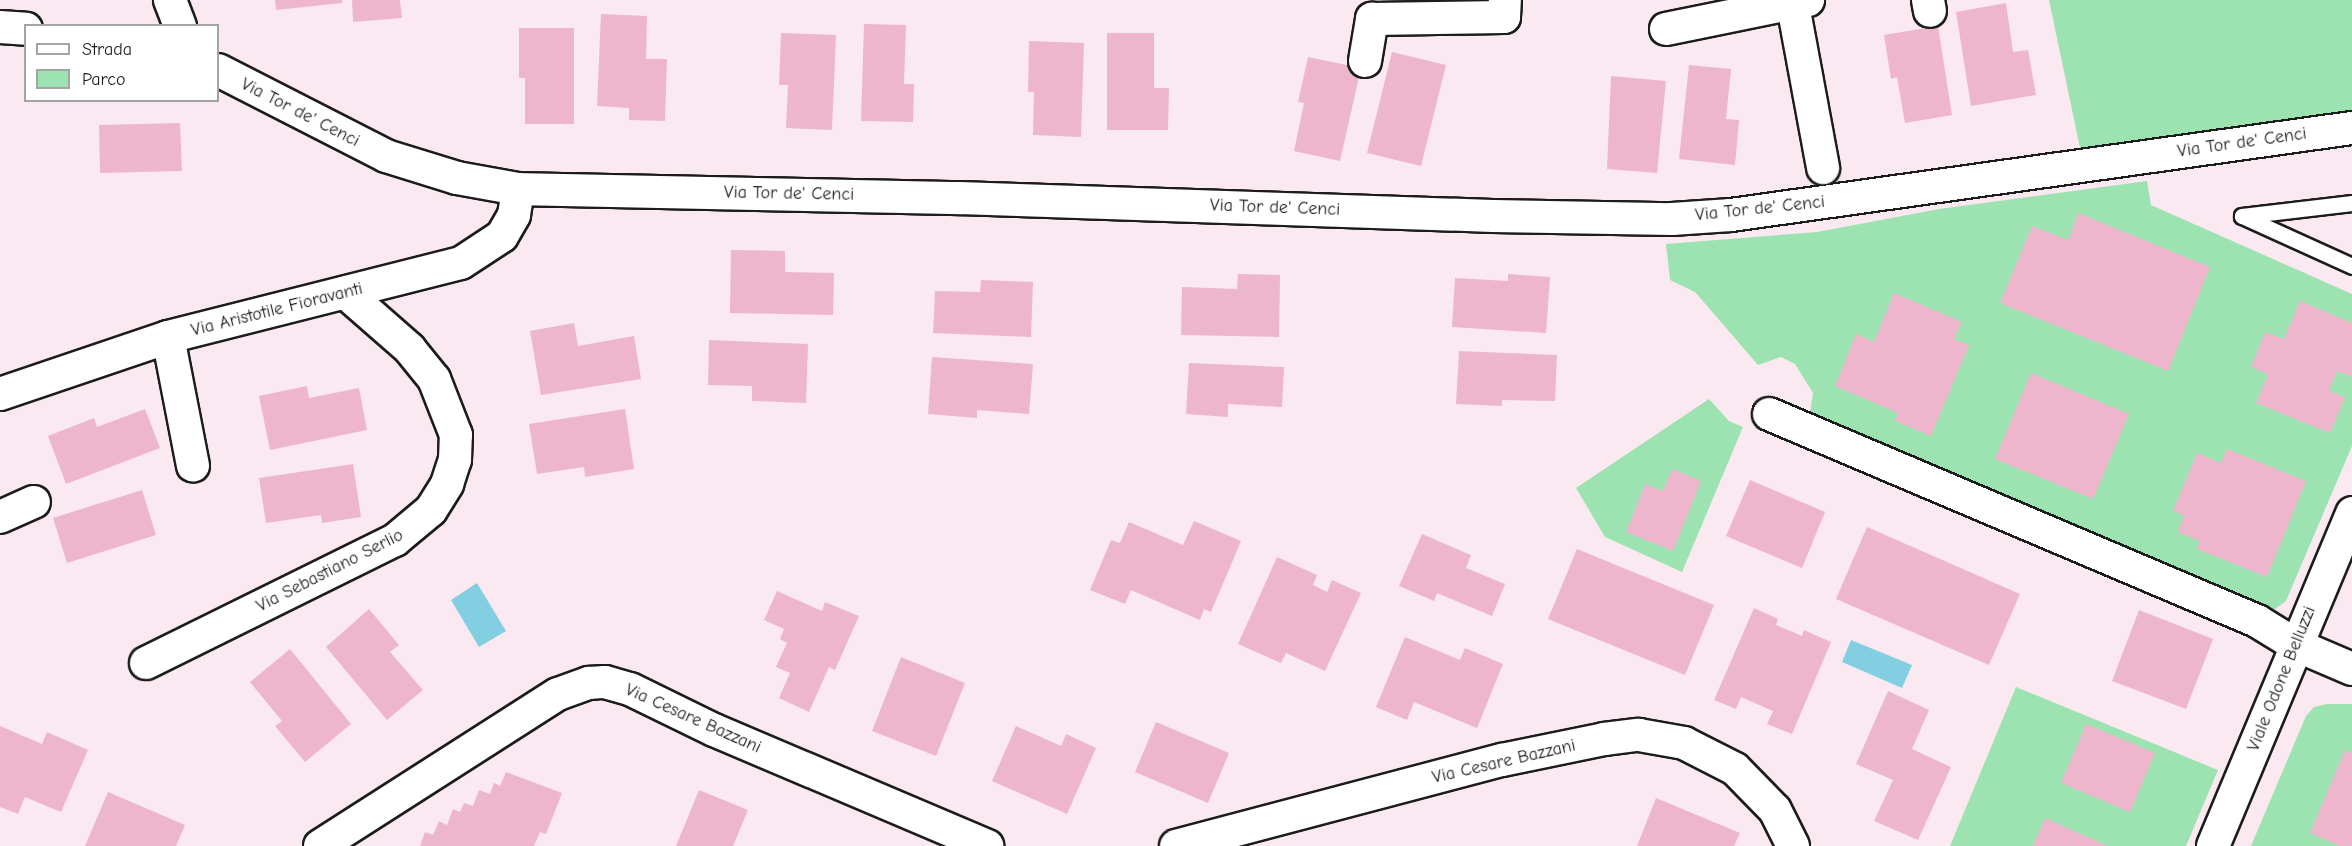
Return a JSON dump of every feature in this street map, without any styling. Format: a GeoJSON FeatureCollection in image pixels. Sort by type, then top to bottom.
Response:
{"type":"FeatureCollection","features":[{"type":"Feature","properties":{"kind":"street"},"geometry":{"type":"LineString","coordinates":[[170,0],[179,24]]}},
{"type":"Feature","properties":{"kind":"street"},"geometry":{"type":"LineString","coordinates":[[1365,61],[1372,19],[1504,17],[1505,0]]}},
{"type":"Feature","properties":{"kind":"street"},"geometry":{"type":"LineString","coordinates":[[1666,29],[1798,1],[1822,168]]}},
{"type":"Feature","properties":{"kind":"street"},"geometry":{"type":"LineString","coordinates":[[0,27],[24,29]]}},
{"type":"Feature","properties":{"kind":"street","name":"Via Tor de' Cenci"},"geometry":{"type":"LineString","coordinates":[[219,71],[386,156],[457,178],[518,189],[959,198],[1672,219],[1731,215],[2352,128]]}},
{"type":"Feature","properties":{"kind":"street","name":"Via Aristotile Fioravanti"},"geometry":{"type":"LineString","coordinates":[[0,394],[168,337],[345,292],[436,272],[480,254],[498,241],[509,226],[518,189]]}},
{"type":"Feature","properties":{"kind":"street","name":"Via Sebastiano Serlio"},"geometry":{"type":"LineString","coordinates":[[146,663],[395,540],[431,510],[447,484],[455,460],[456,435],[434,379],[410,349],[345,292]]}},
{"type":"Feature","properties":{"kind":"street"},"geometry":{"type":"LineString","coordinates":[[168,337],[193,466]]}},
{"type":"Feature","properties":{"kind":"street"},"geometry":{"type":"LineString","coordinates":[[1768,414],[2257,621],[2296,645],[2352,669]]}},
{"type":"Feature","properties":{"kind":"street"},"geometry":{"type":"LineString","coordinates":[[0,517],[34,502]]}},
{"type":"Feature","properties":{"kind":"street","name":"Viale Odone Belluzzi"},"geometry":{"type":"LineString","coordinates":[[2213,846],[2352,513]]}},
{"type":"Feature","properties":{"kind":"street","name":"Via Cesare Bazzani"},"geometry":{"type":"LineString","coordinates":[[320,846],[548,699],[574,686],[597,682],[630,689],[714,730],[987,846]]}},
{"type":"Feature","properties":{"kind":"street","name":"Via Cesare Bazzani"},"geometry":{"type":"LineString","coordinates":[[1176,846],[1502,760],[1604,738],[1639,735],[1694,747],[1735,769],[1775,810],[1793,846]]}},
{"type":"Feature","properties":{"kind":"lane"},"geometry":{"type":"LineString","coordinates":[[2352,202],[2242,216],[2352,266]]}},
{"type":"Feature","properties":{"kind":"green space"},"geometry":{"type":"Polygon","coordinates":[[[2049,0],[2352,0],[2352,111],[2080,148],[2049,0]]]}},
{"type":"Feature","properties":{"kind":"green space"},"geometry":{"type":"Polygon","coordinates":[[[2147,181],[2151,205],[2352,294],[2352,446],[2286,601],[2275,609],[2264,611],[1809,420],[1813,393],[1795,364],[1781,357],[1758,365],[1695,292],[1670,280],[1666,244],[1817,232],[1939,209],[2147,181]]]}},
{"type":"Feature","properties":{"kind":"green space"},"geometry":{"type":"Polygon","coordinates":[[[1709,399],[1729,421],[1743,427],[1682,572],[1605,537],[1576,488],[1709,399]]]}},
{"type":"Feature","properties":{"kind":"green space"},"geometry":{"type":"Polygon","coordinates":[[[2016,687],[2218,770],[2186,846],[1950,846],[2016,687]]]}},
{"type":"Feature","properties":{"kind":"green space"},"geometry":{"type":"Polygon","coordinates":[[[2327,704],[2352,704],[2352,846],[2251,846],[2306,716],[2314,707],[2327,704]]]}},
{"type":"Feature","properties":{"kind":"water"},"geometry":{"type":"Polygon","coordinates":[[[477,583],[506,631],[479,647],[451,600],[477,583]]]}},
{"type":"Feature","properties":{"kind":"water"},"geometry":{"type":"Polygon","coordinates":[[[1851,640],[1912,665],[1902,688],[1842,662],[1851,640]]]}},
{"type":"Feature","properties":{"kind":"building"},"geometry":{"type":"Polygon","coordinates":[[[275,0],[342,0],[342,3],[276,10],[275,0]]]}},
{"type":"Feature","properties":{"kind":"building"},"geometry":{"type":"Polygon","coordinates":[[[352,0],[400,0],[402,18],[353,22],[352,0]]]}},
{"type":"Feature","properties":{"kind":"building"},"geometry":{"type":"Polygon","coordinates":[[[2006,3],[2013,52],[2028,50],[2036,95],[1971,106],[1956,12],[2006,3]]]}},
{"type":"Feature","properties":{"kind":"building"},"geometry":{"type":"Polygon","coordinates":[[[601,14],[647,16],[646,59],[667,59],[665,121],[629,120],[629,108],[597,106],[601,14]]]}},
{"type":"Feature","properties":{"kind":"building"},"geometry":{"type":"Polygon","coordinates":[[[864,24],[906,25],[904,84],[914,84],[913,122],[861,121],[864,24]]]}},
{"type":"Feature","properties":{"kind":"building"},"geometry":{"type":"Polygon","coordinates":[[[1938,26],[1952,115],[1905,123],[1897,77],[1891,79],[1884,35],[1938,26]]]}},
{"type":"Feature","properties":{"kind":"building"},"geometry":{"type":"Polygon","coordinates":[[[519,28],[574,28],[574,124],[525,124],[525,78],[519,78],[519,28]]]}},
{"type":"Feature","properties":{"kind":"building"},"geometry":{"type":"Polygon","coordinates":[[[781,33],[836,35],[832,130],[786,128],[788,85],[779,85],[781,33]]]}},
{"type":"Feature","properties":{"kind":"building"},"geometry":{"type":"Polygon","coordinates":[[[1107,33],[1154,33],[1154,88],[1169,88],[1168,130],[1107,130],[1107,33]]]}},
{"type":"Feature","properties":{"kind":"building"},"geometry":{"type":"Polygon","coordinates":[[[1029,41],[1084,43],[1081,137],[1033,135],[1034,92],[1028,92],[1029,41]]]}},
{"type":"Feature","properties":{"kind":"building"},"geometry":{"type":"Polygon","coordinates":[[[1392,52],[1446,65],[1421,166],[1367,153],[1392,52]]]}},
{"type":"Feature","properties":{"kind":"building"},"geometry":{"type":"Polygon","coordinates":[[[1308,57],[1361,68],[1340,161],[1294,151],[1304,103],[1298,102],[1308,57]]]}},
{"type":"Feature","properties":{"kind":"building"},"geometry":{"type":"Polygon","coordinates":[[[1689,65],[1731,69],[1726,119],[1739,120],[1735,165],[1679,159],[1689,65]]]}},
{"type":"Feature","properties":{"kind":"building"},"geometry":{"type":"Polygon","coordinates":[[[1611,76],[1666,81],[1657,173],[1607,169],[1611,76]]]}},
{"type":"Feature","properties":{"kind":"building"},"geometry":{"type":"Polygon","coordinates":[[[180,123],[182,171],[100,173],[99,125],[180,123]]]}},
{"type":"Feature","properties":{"kind":"building"},"geometry":{"type":"Polygon","coordinates":[[[2078,213],[2210,267],[2168,371],[2000,303],[2032,226],[2068,240],[2078,213]]]}},
{"type":"Feature","properties":{"kind":"building"},"geometry":{"type":"Polygon","coordinates":[[[731,250],[785,251],[785,272],[834,273],[833,315],[730,313],[731,250]]]}},
{"type":"Feature","properties":{"kind":"building"},"geometry":{"type":"Polygon","coordinates":[[[1238,274],[1280,275],[1279,337],[1181,335],[1182,287],[1237,289],[1238,274]]]}},
{"type":"Feature","properties":{"kind":"building"},"geometry":{"type":"Polygon","coordinates":[[[1508,274],[1550,277],[1546,333],[1452,327],[1455,278],[1508,281],[1508,274]]]}},
{"type":"Feature","properties":{"kind":"building"},"geometry":{"type":"Polygon","coordinates":[[[981,280],[1033,282],[1031,337],[933,333],[935,291],[980,292],[981,280]]]}},
{"type":"Feature","properties":{"kind":"building"},"geometry":{"type":"Polygon","coordinates":[[[1894,293],[1962,322],[1954,339],[1969,345],[1931,436],[1895,421],[1898,413],[1835,386],[1856,334],[1874,342],[1894,293]]]}},
{"type":"Feature","properties":{"kind":"building"},"geometry":{"type":"Polygon","coordinates":[[[2300,301],[2352,323],[2352,377],[2337,371],[2329,391],[2345,397],[2330,433],[2256,403],[2268,374],[2251,367],[2265,332],[2284,339],[2300,301]]]}},
{"type":"Feature","properties":{"kind":"building"},"geometry":{"type":"Polygon","coordinates":[[[574,323],[578,346],[634,336],[641,379],[541,395],[530,331],[574,323]]]}},
{"type":"Feature","properties":{"kind":"building"},"geometry":{"type":"Polygon","coordinates":[[[709,340],[808,344],[806,403],[752,401],[752,386],[708,385],[709,340]]]}},
{"type":"Feature","properties":{"kind":"building"},"geometry":{"type":"Polygon","coordinates":[[[1459,351],[1557,355],[1555,401],[1502,400],[1502,406],[1456,404],[1459,351]]]}},
{"type":"Feature","properties":{"kind":"building"},"geometry":{"type":"Polygon","coordinates":[[[932,357],[1033,364],[1029,414],[977,410],[977,418],[928,414],[932,357]]]}},
{"type":"Feature","properties":{"kind":"building"},"geometry":{"type":"Polygon","coordinates":[[[1189,363],[1284,367],[1282,407],[1228,404],[1228,417],[1186,414],[1189,363]]]}},
{"type":"Feature","properties":{"kind":"building"},"geometry":{"type":"Polygon","coordinates":[[[2031,373],[2129,414],[2093,499],[1995,459],[2031,373]]]}},
{"type":"Feature","properties":{"kind":"building"},"geometry":{"type":"Polygon","coordinates":[[[307,386],[309,398],[359,388],[367,430],[270,450],[259,396],[307,386]]]}},
{"type":"Feature","properties":{"kind":"building"},"geometry":{"type":"Polygon","coordinates":[[[145,409],[160,448],[66,484],[48,436],[94,418],[97,427],[145,409]]]}},
{"type":"Feature","properties":{"kind":"building"},"geometry":{"type":"Polygon","coordinates":[[[625,409],[634,469],[585,477],[584,467],[537,474],[529,424],[625,409]]]}},
{"type":"Feature","properties":{"kind":"building"},"geometry":{"type":"Polygon","coordinates":[[[2227,449],[2306,481],[2267,577],[2197,549],[2200,541],[2178,532],[2184,515],[2173,511],[2197,453],[2221,463],[2227,449]]]}},
{"type":"Feature","properties":{"kind":"building"},"geometry":{"type":"Polygon","coordinates":[[[353,464],[361,517],[322,523],[321,515],[266,523],[259,478],[353,464]]]}},
{"type":"Feature","properties":{"kind":"building"},"geometry":{"type":"Polygon","coordinates":[[[1672,469],[1701,481],[1673,551],[1626,532],[1645,484],[1663,491],[1672,469]]]}},
{"type":"Feature","properties":{"kind":"building"},"geometry":{"type":"Polygon","coordinates":[[[1750,480],[1825,512],[1802,568],[1726,536],[1750,480]]]}},
{"type":"Feature","properties":{"kind":"building"},"geometry":{"type":"Polygon","coordinates":[[[142,490],[156,535],[67,563],[53,518],[142,490]]]}},
{"type":"Feature","properties":{"kind":"building"},"geometry":{"type":"Polygon","coordinates":[[[1194,521],[1241,541],[1211,612],[1204,609],[1200,620],[1131,590],[1125,604],[1090,590],[1111,540],[1120,543],[1129,522],[1183,545],[1194,521]]]}},
{"type":"Feature","properties":{"kind":"building"},"geometry":{"type":"Polygon","coordinates":[[[1867,527],[2020,594],[1989,665],[1836,599],[1867,527]]]}},
{"type":"Feature","properties":{"kind":"building"},"geometry":{"type":"Polygon","coordinates":[[[1422,534],[1471,555],[1466,568],[1505,584],[1492,616],[1437,593],[1434,601],[1399,586],[1422,534]]]}},
{"type":"Feature","properties":{"kind":"building"},"geometry":{"type":"Polygon","coordinates":[[[1577,549],[1714,605],[1685,675],[1548,619],[1577,549]]]}},
{"type":"Feature","properties":{"kind":"building"},"geometry":{"type":"Polygon","coordinates":[[[1277,557],[1317,575],[1313,585],[1327,592],[1332,580],[1361,593],[1325,671],[1286,653],[1281,663],[1238,644],[1277,557]]]}},
{"type":"Feature","properties":{"kind":"building"},"geometry":{"type":"Polygon","coordinates":[[[777,591],[822,611],[825,602],[859,616],[835,670],[829,667],[809,712],[779,698],[790,673],[776,667],[787,643],[780,639],[784,629],[764,620],[777,591]]]}},
{"type":"Feature","properties":{"kind":"building"},"geometry":{"type":"Polygon","coordinates":[[[1754,608],[1778,619],[1776,625],[1802,636],[1804,630],[1831,642],[1792,734],[1767,724],[1773,711],[1741,697],[1736,709],[1714,700],[1754,608]]]}},
{"type":"Feature","properties":{"kind":"building"},"geometry":{"type":"Polygon","coordinates":[[[369,609],[399,645],[390,652],[423,690],[387,720],[326,647],[369,609]]]}},
{"type":"Feature","properties":{"kind":"building"},"geometry":{"type":"Polygon","coordinates":[[[2139,610],[2213,639],[2186,709],[2112,681],[2139,610]]]}},
{"type":"Feature","properties":{"kind":"building"},"geometry":{"type":"Polygon","coordinates":[[[1405,637],[1460,660],[1465,648],[1503,664],[1477,728],[1414,702],[1407,720],[1376,707],[1405,637]]]}},
{"type":"Feature","properties":{"kind":"building"},"geometry":{"type":"Polygon","coordinates":[[[290,649],[351,724],[305,762],[275,726],[282,721],[250,682],[290,649]]]}},
{"type":"Feature","properties":{"kind":"building"},"geometry":{"type":"Polygon","coordinates":[[[901,657],[965,683],[936,756],[872,731],[901,657]]]}},
{"type":"Feature","properties":{"kind":"building"},"geometry":{"type":"Polygon","coordinates":[[[1888,691],[1929,710],[1912,749],[1951,767],[1918,840],[1874,821],[1893,780],[1856,764],[1888,691]]]}},
{"type":"Feature","properties":{"kind":"building"},"geometry":{"type":"Polygon","coordinates":[[[1156,722],[1229,753],[1208,803],[1135,772],[1156,722]]]}},
{"type":"Feature","properties":{"kind":"building"},"geometry":{"type":"Polygon","coordinates":[[[2086,724],[2155,753],[2130,812],[2061,783],[2086,724]]]}},
{"type":"Feature","properties":{"kind":"building"},"geometry":{"type":"Polygon","coordinates":[[[0,726],[42,744],[47,732],[88,750],[61,812],[25,797],[18,814],[0,807],[0,726]]]}},
{"type":"Feature","properties":{"kind":"building"},"geometry":{"type":"Polygon","coordinates":[[[1016,726],[1061,746],[1066,734],[1096,748],[1067,814],[992,781],[1016,726]]]}},
{"type":"Feature","properties":{"kind":"building"},"geometry":{"type":"Polygon","coordinates":[[[2345,750],[2352,753],[2352,846],[2340,846],[2310,833],[2345,750]]]}},
{"type":"Feature","properties":{"kind":"building"},"geometry":{"type":"Polygon","coordinates":[[[506,772],[562,793],[546,834],[540,832],[534,846],[420,846],[425,832],[433,835],[439,821],[447,825],[453,809],[460,812],[464,803],[473,806],[479,790],[490,794],[494,783],[500,786],[506,772]]]}},
{"type":"Feature","properties":{"kind":"building"},"geometry":{"type":"Polygon","coordinates":[[[699,790],[748,810],[733,846],[676,846],[699,790]]]}},
{"type":"Feature","properties":{"kind":"building"},"geometry":{"type":"Polygon","coordinates":[[[108,792],[185,825],[176,846],[85,846],[108,792]]]}},
{"type":"Feature","properties":{"kind":"building"},"geometry":{"type":"Polygon","coordinates":[[[1656,798],[1740,833],[1734,846],[1637,846],[1656,798]]]}},
{"type":"Feature","properties":{"kind":"building"},"geometry":{"type":"Polygon","coordinates":[[[2045,818],[2108,846],[2033,846],[2045,818]]]}}]}
